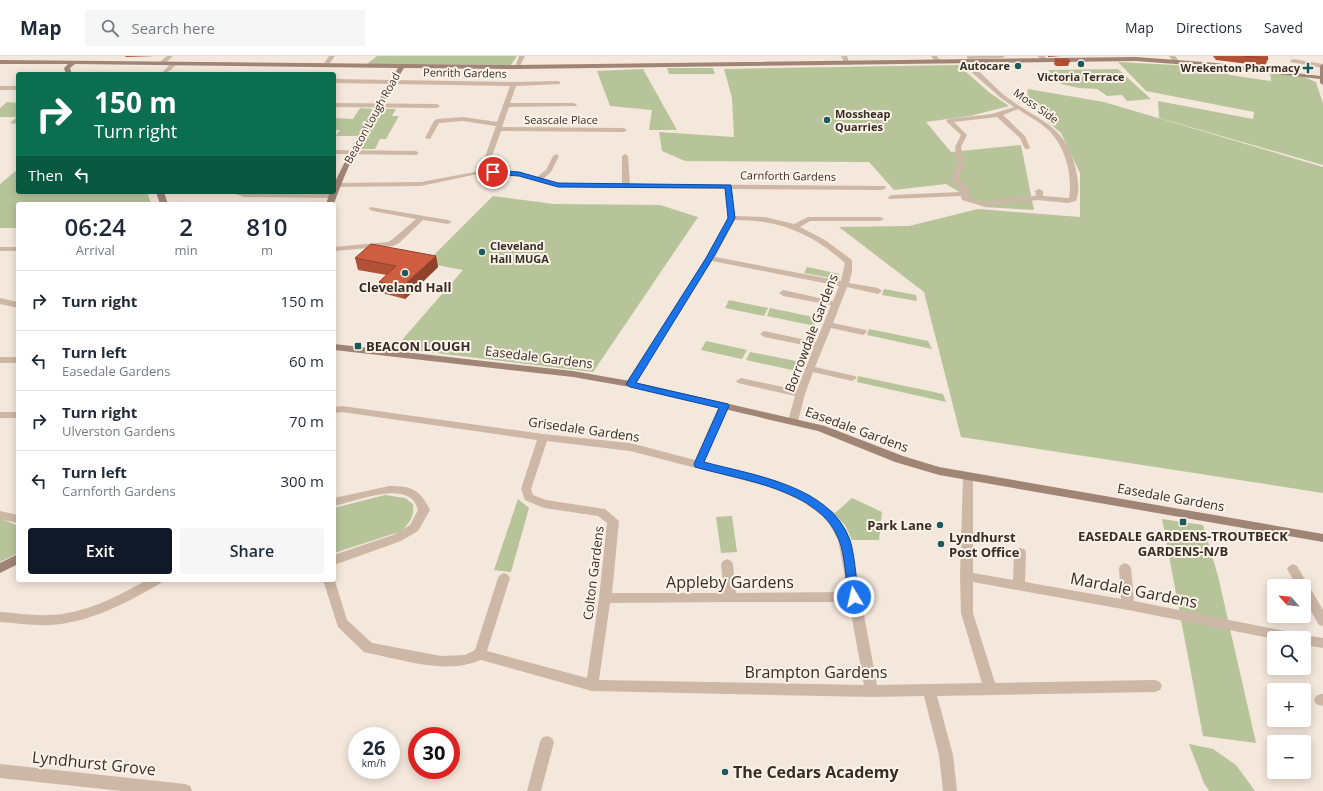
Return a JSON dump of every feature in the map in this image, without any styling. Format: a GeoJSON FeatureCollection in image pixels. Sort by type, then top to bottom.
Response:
{"type":"FeatureCollection","features":[{"type":"Feature","properties":{"kind":"main road"},"geometry":{"type":"LineString","coordinates":[[42,62],[50,56]]}},
{"type":"Feature","properties":{"kind":"main road"},"geometry":{"type":"LineString","coordinates":[[0,62],[517,67],[848,64],[1046,60],[1070,58],[1174,59],[1323,79],[1323,66]]}},
{"type":"Feature","properties":{"kind":"main road"},"geometry":{"type":"LineString","coordinates":[[68,72],[67,68],[74,62]]}},
{"type":"Feature","properties":{"kind":"main road","name":"Beacon Lough Road"},"geometry":{"type":"LineString","coordinates":[[336,188],[353,152],[394,82],[401,67]]}},
{"type":"Feature","properties":{"kind":"main road","name":"Easedale Gardens"},"geometry":{"type":"LineString","coordinates":[[336,347],[573,374],[630,384],[724,406],[793,420],[843,436],[920,467],[968,477],[1323,538]]}},
{"type":"Feature","properties":{"kind":"main road"},"geometry":{"type":"LineString","coordinates":[[0,568],[16,560]]}},
{"type":"Feature","properties":{"kind":"street"},"geometry":{"type":"LineString","coordinates":[[161,64],[170,56]]}},
{"type":"Feature","properties":{"kind":"street"},"geometry":{"type":"LineString","coordinates":[[326,65],[332,57],[341,56]]}},
{"type":"Feature","properties":{"kind":"street"},"geometry":{"type":"LineString","coordinates":[[517,67],[522,56]]}},
{"type":"Feature","properties":{"kind":"street"},"geometry":{"type":"LineString","coordinates":[[844,56],[848,64]]}},
{"type":"Feature","properties":{"kind":"street"},"geometry":{"type":"LineString","coordinates":[[934,56],[938,62]]}},
{"type":"Feature","properties":{"kind":"street"},"geometry":{"type":"LineString","coordinates":[[969,57],[1002,56]]}},
{"type":"Feature","properties":{"kind":"street"},"geometry":{"type":"LineString","coordinates":[[1040,56],[1046,60]]}},
{"type":"Feature","properties":{"kind":"street","name":"Moss Side"},"geometry":{"type":"LineString","coordinates":[[962,61],[1003,97],[1048,126],[1056,134],[1070,160],[1075,184],[1073,199],[1068,201],[1038,196],[1026,200],[982,204],[970,201],[965,198],[964,194]]}},
{"type":"Feature","properties":{"kind":"street"},"geometry":{"type":"LineString","coordinates":[[1293,61],[1323,66]]}},
{"type":"Feature","properties":{"kind":"street"},"geometry":{"type":"LineString","coordinates":[[166,72],[174,64]]}},
{"type":"Feature","properties":{"kind":"street","name":"Penrith Gardens"},"geometry":{"type":"LineString","coordinates":[[336,81],[514,84],[483,172]]}},
{"type":"Feature","properties":{"kind":"street"},"geometry":{"type":"LineString","coordinates":[[514,84],[558,83]]}},
{"type":"Feature","properties":{"kind":"street"},"geometry":{"type":"LineString","coordinates":[[0,88],[16,88]]}},
{"type":"Feature","properties":{"kind":"street"},"geometry":{"type":"LineString","coordinates":[[336,105],[437,106]]}},
{"type":"Feature","properties":{"kind":"street"},"geometry":{"type":"LineString","coordinates":[[507,105],[574,105]]}},
{"type":"Feature","properties":{"kind":"street"},"geometry":{"type":"LineString","coordinates":[[892,198],[932,194],[964,194],[964,188],[956,181],[955,177],[962,167],[958,147],[964,135],[949,121],[998,114],[1019,107]]}},
{"type":"Feature","properties":{"kind":"street"},"geometry":{"type":"LineString","coordinates":[[998,114],[1023,137],[1027,148]]}},
{"type":"Feature","properties":{"kind":"street","name":"Seascale Place"},"geometry":{"type":"LineString","coordinates":[[428,138],[437,121],[451,122],[462,119],[498,127],[624,130]]}},
{"type":"Feature","properties":{"kind":"street"},"geometry":{"type":"LineString","coordinates":[[336,152],[416,153]]}},
{"type":"Feature","properties":{"kind":"street"},"geometry":{"type":"LineString","coordinates":[[538,179],[549,171],[556,156]]}},
{"type":"Feature","properties":{"kind":"street"},"geometry":{"type":"LineString","coordinates":[[625,156],[626,186]]}},
{"type":"Feature","properties":{"kind":"street","name":"Carnforth Gardens"},"geometry":{"type":"LineString","coordinates":[[336,194],[421,184],[483,172],[513,173],[558,185],[882,188]]}},
{"type":"Feature","properties":{"kind":"street"},"geometry":{"type":"LineString","coordinates":[[630,384],[710,258],[732,218],[728,186]]}},
{"type":"Feature","properties":{"kind":"street","name":"Carnforth Gardens"},"geometry":{"type":"LineString","coordinates":[[240,194],[333,194]]}},
{"type":"Feature","properties":{"kind":"street"},"geometry":{"type":"LineString","coordinates":[[373,209],[448,222]]}},
{"type":"Feature","properties":{"kind":"street"},"geometry":{"type":"LineString","coordinates":[[336,249],[390,244],[396,241],[421,218]]}},
{"type":"Feature","properties":{"kind":"street","name":"Borrowdale Gardens"},"geometry":{"type":"LineString","coordinates":[[732,218],[768,219],[795,227],[837,252],[849,262],[848,272],[837,304],[800,394],[793,420]]}},
{"type":"Feature","properties":{"kind":"street"},"geometry":{"type":"LineString","coordinates":[[795,227],[808,219],[880,219]]}},
{"type":"Feature","properties":{"kind":"street"},"geometry":{"type":"LineString","coordinates":[[0,249],[16,249]]}},
{"type":"Feature","properties":{"kind":"street"},"geometry":{"type":"LineString","coordinates":[[710,258],[878,291]]}},
{"type":"Feature","properties":{"kind":"street"},"geometry":{"type":"LineString","coordinates":[[783,293],[837,304]]}},
{"type":"Feature","properties":{"kind":"street"},"geometry":{"type":"LineString","coordinates":[[0,301],[16,305]]}},
{"type":"Feature","properties":{"kind":"street"},"geometry":{"type":"LineString","coordinates":[[829,325],[863,332]]}},
{"type":"Feature","properties":{"kind":"street"},"geometry":{"type":"LineString","coordinates":[[764,334],[820,346]]}},
{"type":"Feature","properties":{"kind":"street"},"geometry":{"type":"LineString","coordinates":[[0,360],[16,360]]}},
{"type":"Feature","properties":{"kind":"street"},"geometry":{"type":"LineString","coordinates":[[811,369],[852,378]]}},
{"type":"Feature","properties":{"kind":"street"},"geometry":{"type":"LineString","coordinates":[[741,381],[800,394]]}},
{"type":"Feature","properties":{"kind":"street"},"geometry":{"type":"LineString","coordinates":[[698,464],[724,406]]}},
{"type":"Feature","properties":{"kind":"street","name":"Grisedale Gardens"},"geometry":{"type":"LineString","coordinates":[[336,410],[342,409],[543,437],[630,447],[774,484],[806,498],[831,516],[844,540],[872,691]]}},
{"type":"Feature","properties":{"kind":"street"},"geometry":{"type":"LineString","coordinates":[[0,415],[16,415]]}},
{"type":"Feature","properties":{"kind":"street","name":"Colton Gardens"},"geometry":{"type":"LineString","coordinates":[[543,437],[526,489],[529,497],[544,504],[602,512],[613,521],[605,598],[592,685]]}},
{"type":"Feature","properties":{"kind":"street"},"geometry":{"type":"LineString","coordinates":[[968,477],[966,576],[967,612],[990,689]]}},
{"type":"Feature","properties":{"kind":"street"},"geometry":{"type":"LineString","coordinates":[[336,502],[388,490],[404,490],[416,495],[424,510],[414,528],[403,535],[336,559]]}},
{"type":"Feature","properties":{"kind":"street"},"geometry":{"type":"LineString","coordinates":[[0,515],[16,519]]}},
{"type":"Feature","properties":{"kind":"street"},"geometry":{"type":"LineString","coordinates":[[1019,585],[1020,552]]}},
{"type":"Feature","properties":{"kind":"street"},"geometry":{"type":"LineString","coordinates":[[727,564],[730,598]]}},
{"type":"Feature","properties":{"kind":"street"},"geometry":{"type":"LineString","coordinates":[[1125,568],[1128,605]]}},
{"type":"Feature","properties":{"kind":"street"},"geometry":{"type":"LineString","coordinates":[[1293,569],[1299,579]]}},
{"type":"Feature","properties":{"kind":"street","name":"Mardale Gardens"},"geometry":{"type":"LineString","coordinates":[[966,576],[1128,605],[1267,632]]}},
{"type":"Feature","properties":{"kind":"street"},"geometry":{"type":"LineString","coordinates":[[330,582],[342,623],[368,648],[441,662],[466,660],[480,654],[504,578]]}},
{"type":"Feature","properties":{"kind":"street"},"geometry":{"type":"LineString","coordinates":[[0,617],[54,620],[75,617],[101,608],[153,582]]}},
{"type":"Feature","properties":{"kind":"street","name":"Appleby Gardens"},"geometry":{"type":"LineString","coordinates":[[605,598],[854,597]]}},
{"type":"Feature","properties":{"kind":"street"},"geometry":{"type":"LineString","coordinates":[[1311,601],[1323,621]]}},
{"type":"Feature","properties":{"kind":"street"},"geometry":{"type":"LineString","coordinates":[[1311,641],[1323,643]]}},
{"type":"Feature","properties":{"kind":"street","name":"Brampton Gardens"},"geometry":{"type":"LineString","coordinates":[[480,654],[592,685],[634,687],[872,691],[1155,686]]}},
{"type":"Feature","properties":{"kind":"street"},"geometry":{"type":"LineString","coordinates":[[929,689],[946,755],[950,791]]}},
{"type":"Feature","properties":{"kind":"street"},"geometry":{"type":"LineString","coordinates":[[534,791],[547,742]]}},
{"type":"Feature","properties":{"kind":"street","name":"Lyndhurst Grove"},"geometry":{"type":"LineString","coordinates":[[0,771],[112,787],[185,791]]}},
{"type":"Feature","properties":{"kind":"green space"},"geometry":{"type":"Polygon","coordinates":[[[377,56],[517,56],[511,65],[367,64],[377,56]]]}},
{"type":"Feature","properties":{"kind":"green space"},"geometry":{"type":"Polygon","coordinates":[[[1118,62],[1193,66],[1196,71],[1228,73],[1229,75],[1271,81],[1270,72],[1304,77],[1316,82],[1323,104],[1323,165],[1159,118],[1158,101],[1253,119],[1254,112],[1146,91],[1118,62]]]}},
{"type":"Feature","properties":{"kind":"green space"},"geometry":{"type":"Polygon","coordinates":[[[958,65],[990,93],[1009,106],[970,116],[926,122],[951,152],[1021,145],[1034,210],[984,207],[946,184],[894,190],[869,162],[685,161],[662,151],[659,132],[734,137],[732,98],[724,69],[958,65]]]}},
{"type":"Feature","properties":{"kind":"green space"},"geometry":{"type":"Polygon","coordinates":[[[667,68],[713,68],[715,74],[669,74],[667,68]]]}},
{"type":"Feature","properties":{"kind":"green space"},"geometry":{"type":"Polygon","coordinates":[[[643,69],[677,130],[649,130],[652,110],[610,106],[597,71],[643,69]]]}},
{"type":"Feature","properties":{"kind":"green space"},"geometry":{"type":"Polygon","coordinates":[[[1118,69],[1151,99],[1127,101],[1122,95],[1107,96],[1097,89],[1079,88],[1061,84],[1048,70],[1118,69]]]}},
{"type":"Feature","properties":{"kind":"green space"},"geometry":{"type":"Polygon","coordinates":[[[1028,89],[1104,102],[1323,167],[1323,493],[961,437],[924,292],[839,227],[909,226],[978,209],[1080,217],[1080,173],[1061,133],[1026,103],[1028,89]]]}},
{"type":"Feature","properties":{"kind":"green space"},"geometry":{"type":"Polygon","coordinates":[[[7,102],[16,103],[16,117],[0,117],[0,108],[7,102]]]}},
{"type":"Feature","properties":{"kind":"green space"},"geometry":{"type":"Polygon","coordinates":[[[360,108],[373,109],[358,136],[336,136],[340,130],[336,130],[336,118],[353,119],[360,108]]]}},
{"type":"Feature","properties":{"kind":"green space"},"geometry":{"type":"Polygon","coordinates":[[[381,109],[396,109],[392,116],[399,116],[386,139],[380,139],[375,149],[358,149],[381,109]]]}},
{"type":"Feature","properties":{"kind":"green space"},"geometry":{"type":"Polygon","coordinates":[[[16,118],[16,124],[10,123],[16,118]]]}},
{"type":"Feature","properties":{"kind":"green space"},"geometry":{"type":"Polygon","coordinates":[[[16,171],[16,194],[148,194],[150,202],[16,202],[16,228],[0,228],[0,184],[16,171]]]}},
{"type":"Feature","properties":{"kind":"green space"},"geometry":{"type":"Polygon","coordinates":[[[493,196],[554,204],[660,205],[698,217],[593,372],[395,348],[463,270],[426,263],[493,196]]]}},
{"type":"Feature","properties":{"kind":"green space"},"geometry":{"type":"Polygon","coordinates":[[[807,267],[840,274],[836,278],[831,278],[804,273],[807,267]]]}},
{"type":"Feature","properties":{"kind":"green space"},"geometry":{"type":"Polygon","coordinates":[[[884,289],[916,295],[917,301],[882,295],[884,289]]]}},
{"type":"Feature","properties":{"kind":"green space"},"geometry":{"type":"Polygon","coordinates":[[[729,300],[768,308],[764,316],[725,308],[729,300]]]}},
{"type":"Feature","properties":{"kind":"green space"},"geometry":{"type":"Polygon","coordinates":[[[770,308],[818,318],[815,326],[767,316],[770,308]]]}},
{"type":"Feature","properties":{"kind":"green space"},"geometry":{"type":"Polygon","coordinates":[[[869,329],[928,341],[932,349],[867,335],[869,329]]]}},
{"type":"Feature","properties":{"kind":"green space"},"geometry":{"type":"Polygon","coordinates":[[[706,341],[747,350],[742,359],[701,350],[706,341]]]}},
{"type":"Feature","properties":{"kind":"green space"},"geometry":{"type":"Polygon","coordinates":[[[750,352],[801,362],[797,371],[746,360],[750,352]]]}},
{"type":"Feature","properties":{"kind":"green space"},"geometry":{"type":"Polygon","coordinates":[[[858,376],[943,394],[946,402],[857,382],[858,376]]]}},
{"type":"Feature","properties":{"kind":"green space"},"geometry":{"type":"Polygon","coordinates":[[[385,495],[405,498],[413,504],[413,512],[406,526],[399,532],[336,552],[336,507],[385,495]]]}},
{"type":"Feature","properties":{"kind":"green space"},"geometry":{"type":"Polygon","coordinates":[[[852,498],[882,512],[879,540],[852,540],[845,525],[834,514],[852,498]]]}},
{"type":"Feature","properties":{"kind":"green space"},"geometry":{"type":"Polygon","coordinates":[[[518,499],[529,508],[511,572],[494,570],[518,499]]]}},
{"type":"Feature","properties":{"kind":"green space"},"geometry":{"type":"Polygon","coordinates":[[[732,516],[737,552],[721,553],[716,517],[732,516]]]}},
{"type":"Feature","properties":{"kind":"green space"},"geometry":{"type":"Polygon","coordinates":[[[0,518],[16,525],[16,554],[0,562],[0,518]]]}},
{"type":"Feature","properties":{"kind":"green space"},"geometry":{"type":"Polygon","coordinates":[[[1162,519],[1203,525],[1218,576],[1256,743],[1203,736],[1162,519]]]}},
{"type":"Feature","properties":{"kind":"green space"},"geometry":{"type":"Polygon","coordinates":[[[1189,744],[1213,749],[1236,765],[1255,791],[1209,791],[1204,783],[1189,744]]]}},
{"type":"Feature","properties":{"kind":"building"},"geometry":{"type":"Polygon","coordinates":[[[1244,56],[1267,56],[1268,59],[1244,56]]]}},
{"type":"Feature","properties":{"kind":"building"},"geometry":{"type":"Polygon","coordinates":[[[1055,59],[1068,59],[1070,61],[1057,61],[1055,59]]]}},
{"type":"Feature","properties":{"kind":"building"},"geometry":{"type":"Polygon","coordinates":[[[371,244],[436,256],[402,287],[379,282],[396,266],[355,258],[371,244]]]}},
{"type":"Feature","properties":{"kind":"place","name":"Victoria Terrace"},"geometry":{"type":"Point","coordinates":[1081,64]}},
{"type":"Feature","properties":{"kind":"place","name":"Autocare"},"geometry":{"type":"Point","coordinates":[1018,66]}},
{"type":"Feature","properties":{"kind":"place","name":"Wrekenton Pharmacy"},"geometry":{"type":"Point","coordinates":[1308,68]}},
{"type":"Feature","properties":{"kind":"place","name":"Mossheap Quarries"},"geometry":{"type":"Point","coordinates":[827,120]}},
{"type":"Feature","properties":{"kind":"place","name":"Cleveland Hall MUGA"},"geometry":{"type":"Point","coordinates":[482,252]}},
{"type":"Feature","properties":{"kind":"place","name":"Cleveland Hall"},"geometry":{"type":"Point","coordinates":[405,273]}},
{"type":"Feature","properties":{"kind":"place","name":"BEACON LOUGH"},"geometry":{"type":"Point","coordinates":[358,346]}},
{"type":"Feature","properties":{"kind":"place","name":"EASEDALE GARDENS-TROUTBECK GARDENS-N/B"},"geometry":{"type":"Point","coordinates":[1183,522]}},
{"type":"Feature","properties":{"kind":"place","name":"Park Lane"},"geometry":{"type":"Point","coordinates":[940,525]}},
{"type":"Feature","properties":{"kind":"place","name":"Lyndhurst Post Office"},"geometry":{"type":"Point","coordinates":[941,544]}},
{"type":"Feature","properties":{"kind":"place","name":"The Cedars Academy"},"geometry":{"type":"Point","coordinates":[725,772]}},
{"type":"Feature","properties":{"kind":"route"},"geometry":{"type":"LineString","coordinates":[[493,172],[519,174],[558,185],[728,186],[732,218],[710,258],[630,384],[724,406],[698,464],[774,484],[806,498],[831,516],[844,540],[854,597]]}}]}
